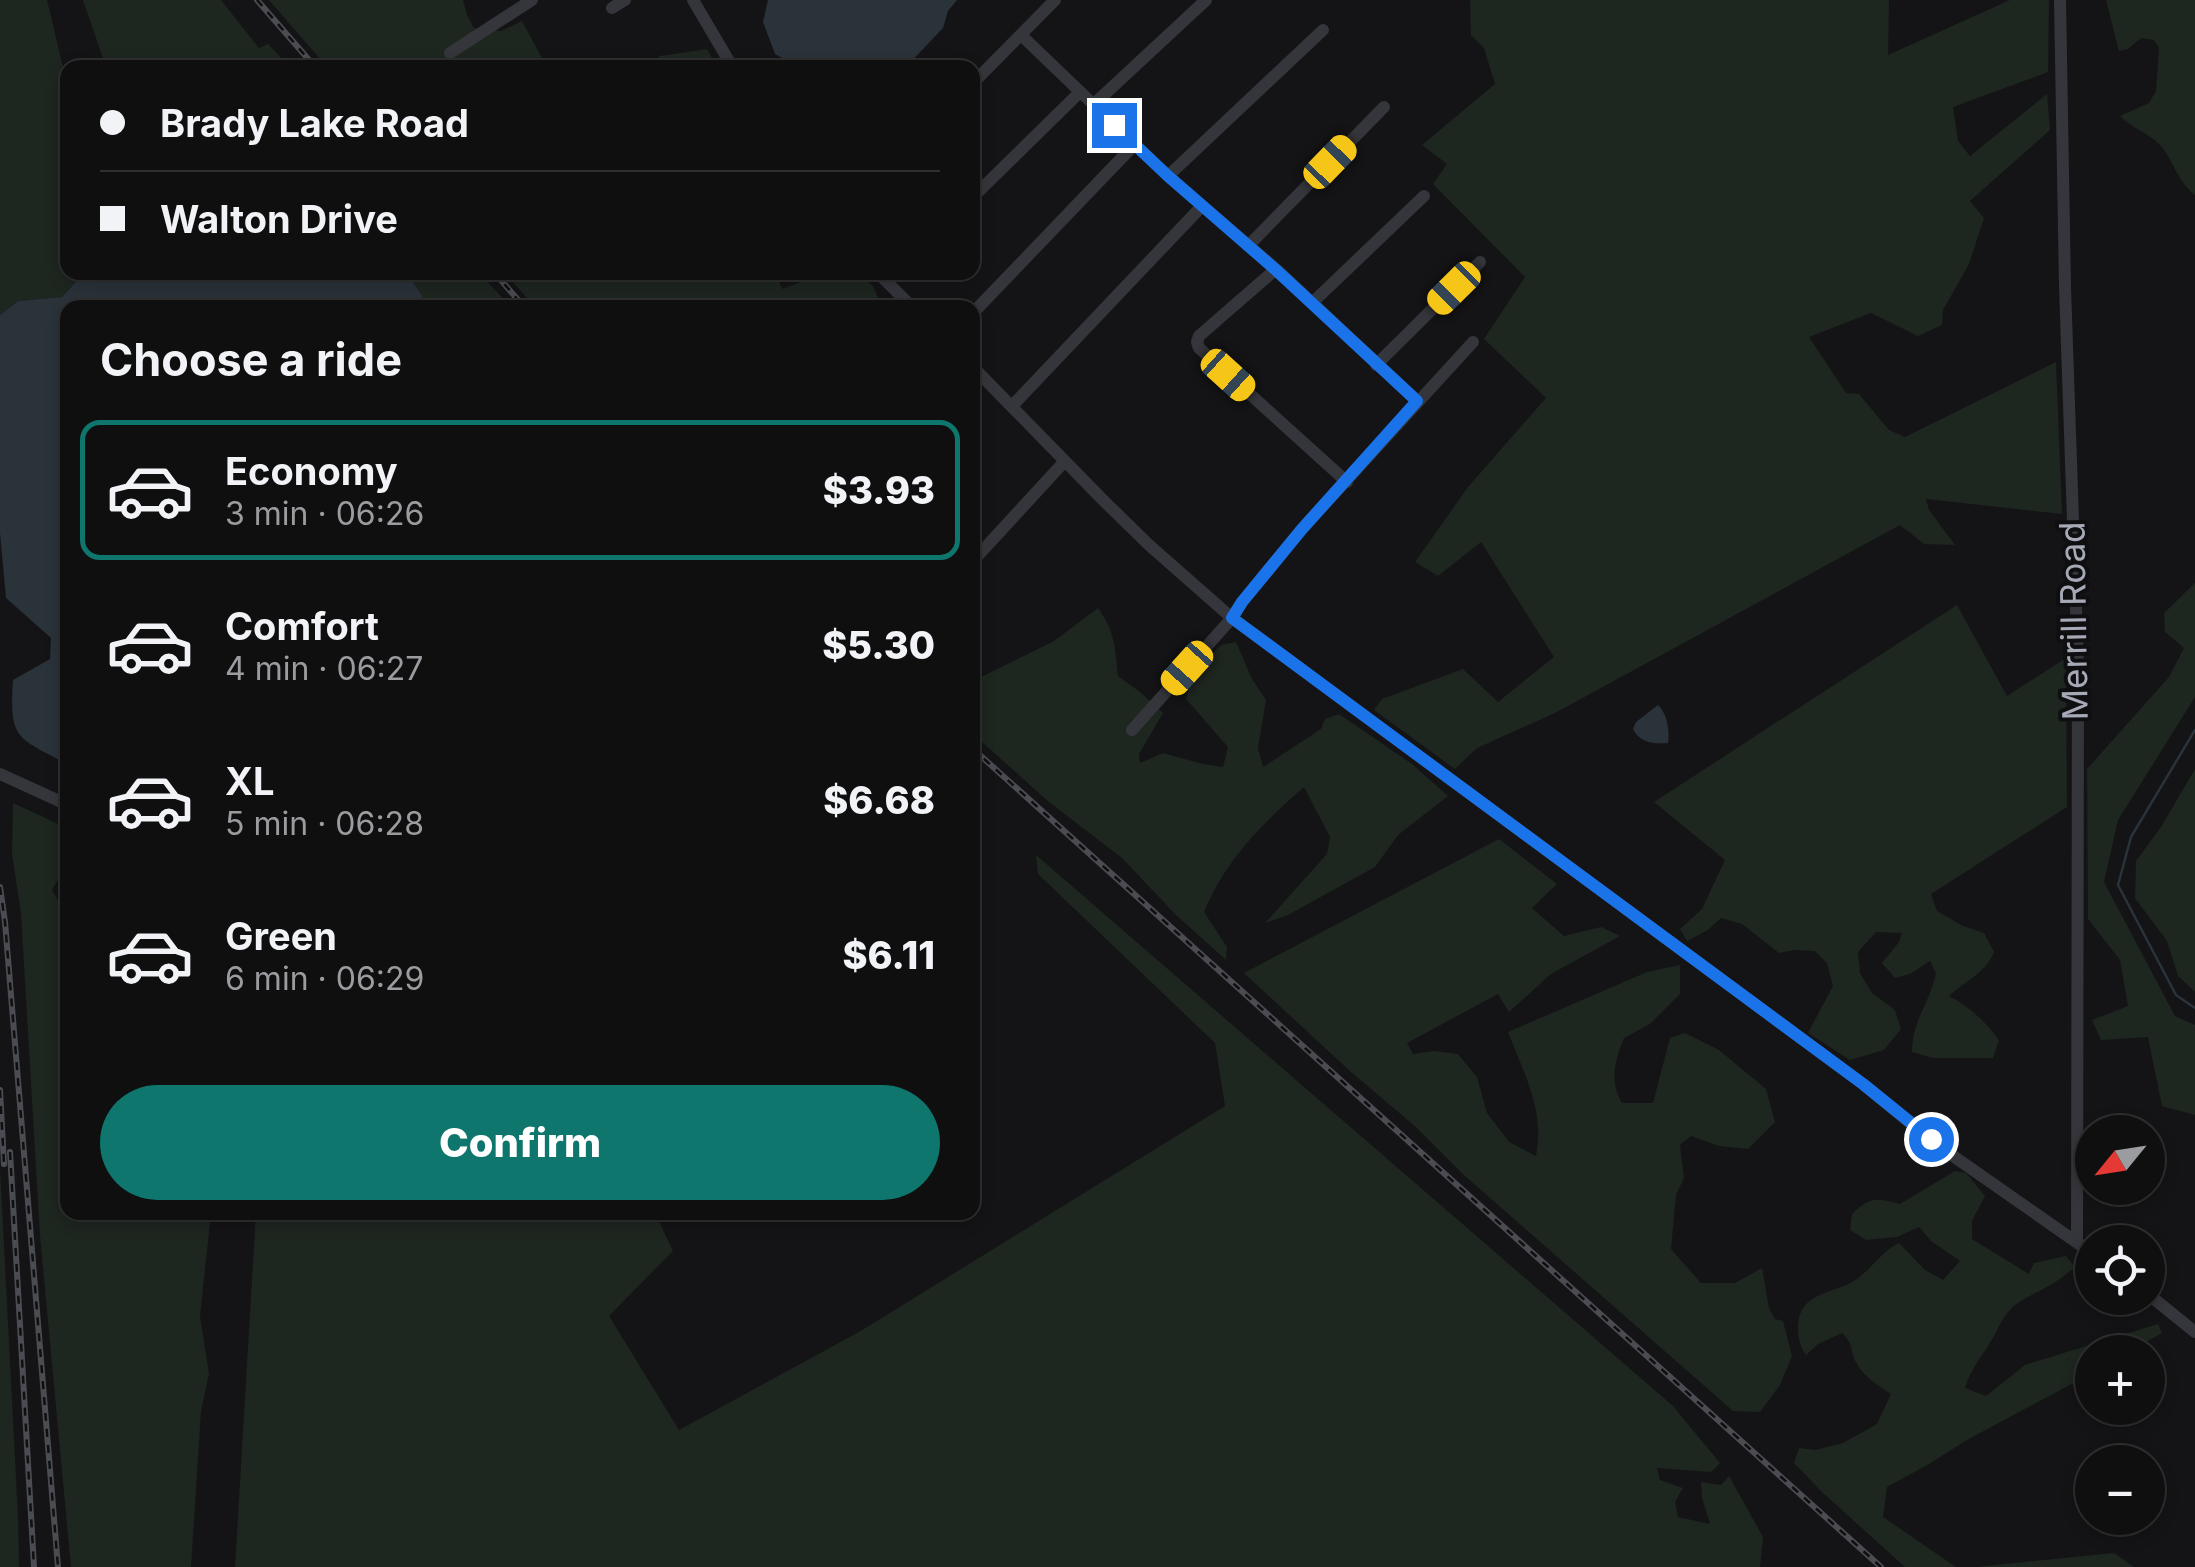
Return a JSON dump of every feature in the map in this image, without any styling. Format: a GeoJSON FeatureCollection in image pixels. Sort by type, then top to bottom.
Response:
{"type":"FeatureCollection","features":[{"type":"Feature","properties":{"kind":"street"},"geometry":{"type":"LineString","coordinates":[[450,53],[532,0]]}},
{"type":"Feature","properties":{"kind":"street"},"geometry":{"type":"LineString","coordinates":[[612,8],[625,0]]}},
{"type":"Feature","properties":{"kind":"street"},"geometry":{"type":"LineString","coordinates":[[693,0],[728,60]]}},
{"type":"Feature","properties":{"kind":"street"},"geometry":{"type":"LineString","coordinates":[[980,76],[1054,0]]}},
{"type":"Feature","properties":{"kind":"street"},"geometry":{"type":"LineString","coordinates":[[1094,105],[1206,0]]}},
{"type":"Feature","properties":{"kind":"street","name":"Merrill Road"},"geometry":{"type":"LineString","coordinates":[[2060,0],[2077,646],[2077,1225]]}},
{"type":"Feature","properties":{"kind":"street"},"geometry":{"type":"LineString","coordinates":[[1168,176],[1323,30]]}},
{"type":"Feature","properties":{"kind":"street"},"geometry":{"type":"LineString","coordinates":[[1021,36],[1168,176],[1417,401]]}},
{"type":"Feature","properties":{"kind":"street"},"geometry":{"type":"LineString","coordinates":[[980,190],[1080,92]]}},
{"type":"Feature","properties":{"kind":"street"},"geometry":{"type":"LineString","coordinates":[[1248,246],[1384,107]]}},
{"type":"Feature","properties":{"kind":"street"},"geometry":{"type":"LineString","coordinates":[[980,306],[1135,144]]}},
{"type":"Feature","properties":{"kind":"street"},"geometry":{"type":"LineString","coordinates":[[1312,303],[1424,196]]}},
{"type":"Feature","properties":{"kind":"street"},"geometry":{"type":"LineString","coordinates":[[1012,406],[1202,206]]}},
{"type":"Feature","properties":{"kind":"street"},"geometry":{"type":"LineString","coordinates":[[1376,365],[1480,262]]}},
{"type":"Feature","properties":{"kind":"street"},"geometry":{"type":"LineString","coordinates":[[1276,270],[1196,342],[1346,482]]}},
{"type":"Feature","properties":{"kind":"street"},"geometry":{"type":"LineString","coordinates":[[890,280],[906,300]]}},
{"type":"Feature","properties":{"kind":"street"},"geometry":{"type":"LineString","coordinates":[[1132,730],[1232,618],[1280,554],[1473,342]]}},
{"type":"Feature","properties":{"kind":"street"},"geometry":{"type":"LineString","coordinates":[[980,374],[1149,545],[1232,618],[1863,1084],[1946,1151],[2075,1240]]}},
{"type":"Feature","properties":{"kind":"street"},"geometry":{"type":"LineString","coordinates":[[980,553],[1066,461]]}},
{"type":"Feature","properties":{"kind":"street"},"geometry":{"type":"LineString","coordinates":[[0,774],[60,801]]}},
{"type":"Feature","properties":{"kind":"street"},"geometry":{"type":"LineString","coordinates":[[2165,1308],[2195,1332]]}},
{"type":"Feature","properties":{"kind":"shaded area"},"geometry":{"type":"Polygon","coordinates":[[[0,0],[47,0],[61,60],[60,280],[78,280],[62,297],[18,301],[0,315],[0,0]]]}},
{"type":"Feature","properties":{"kind":"shaded area"},"geometry":{"type":"Polygon","coordinates":[[[83,0],[221,0],[259,48],[268,44],[283,60],[104,60],[83,0]]]}},
{"type":"Feature","properties":{"kind":"shaded area"},"geometry":{"type":"Polygon","coordinates":[[[269,0],[463,0],[474,28],[501,31],[522,21],[544,60],[321,60],[269,0]]]}},
{"type":"Feature","properties":{"kind":"shaded area"},"geometry":{"type":"Polygon","coordinates":[[[768,0],[957,0],[948,11],[943,28],[913,60],[786,60],[775,54],[763,22],[768,0]]]}},
{"type":"Feature","properties":{"kind":"shaded area"},"geometry":{"type":"Polygon","coordinates":[[[1470,0],[1889,0],[1888,55],[2010,0],[2049,0],[2048,72],[1953,107],[1958,141],[1970,156],[2047,94],[2050,130],[1970,201],[1984,218],[1969,264],[1943,310],[1942,325],[1918,336],[1871,313],[1809,337],[1846,393],[1859,394],[1889,430],[1905,437],[2056,362],[2062,514],[1926,499],[1929,510],[1955,545],[1924,544],[1900,525],[1555,713],[1477,748],[1455,769],[1374,710],[1382,699],[1463,669],[1498,702],[1554,657],[1481,542],[1438,576],[1415,562],[1468,487],[1546,398],[1484,339],[1525,277],[1433,184],[1447,164],[1422,145],[1495,84],[1484,48],[1471,35],[1470,0]]]}},
{"type":"Feature","properties":{"kind":"shaded area"},"geometry":{"type":"Polygon","coordinates":[[[2106,0],[2195,0],[2195,195],[2161,146],[2120,116],[2149,103],[2156,91],[2159,48],[2154,40],[2141,38],[2119,51],[2106,0]]]}},
{"type":"Feature","properties":{"kind":"shaded area"},"geometry":{"type":"Polygon","coordinates":[[[707,49],[713,60],[656,60],[707,49]]]}},
{"type":"Feature","properties":{"kind":"shaded area"},"geometry":{"type":"Polygon","coordinates":[[[78,280],[411,280],[423,297],[60,300],[60,760],[27,742],[15,726],[13,715],[13,680],[50,659],[51,638],[6,598],[0,533],[0,315],[18,301],[62,297],[78,280]]]}},
{"type":"Feature","properties":{"kind":"shaded area"},"geometry":{"type":"Polygon","coordinates":[[[408,280],[486,280],[504,300],[424,300],[408,280]]]}},
{"type":"Feature","properties":{"kind":"shaded area"},"geometry":{"type":"Polygon","coordinates":[[[511,280],[779,280],[782,289],[804,280],[866,280],[879,300],[529,300],[511,280]]]}},
{"type":"Feature","properties":{"kind":"shaded area"},"geometry":{"type":"Polygon","coordinates":[[[2195,583],[2195,697],[2118,820],[2104,882],[2175,1016],[2195,1025],[2195,1115],[2162,1106],[2148,1037],[2101,1040],[2092,1020],[2128,1006],[2120,960],[2088,919],[2087,769],[2169,677],[2184,648],[2165,632],[2164,613],[2195,583]]]}},
{"type":"Feature","properties":{"kind":"shaded area"},"geometry":{"type":"Polygon","coordinates":[[[1957,605],[2007,696],[2066,658],[2067,807],[1931,894],[1937,911],[1984,933],[1994,952],[1980,971],[1949,996],[1977,1015],[1999,1040],[1993,1058],[1933,1058],[1912,1052],[1915,1030],[1936,973],[1930,961],[1895,978],[1882,963],[1902,933],[1876,932],[1858,952],[1860,973],[1872,993],[1895,1010],[1901,1029],[1884,1050],[1850,1060],[1808,1033],[1833,986],[1827,963],[1815,951],[1779,953],[1742,924],[1721,918],[1687,941],[1680,929],[1702,909],[1725,860],[1654,802],[1957,605]]]}},
{"type":"Feature","properties":{"kind":"shaded area"},"geometry":{"type":"Polygon","coordinates":[[[1098,608],[1104,616],[1115,648],[1118,676],[1163,713],[1139,754],[1140,763],[1163,753],[1223,767],[1228,747],[1186,699],[1193,672],[1221,645],[1236,642],[1266,700],[1258,748],[1263,767],[1321,729],[1325,719],[1339,714],[1412,764],[1448,796],[1398,835],[1375,867],[1288,915],[1265,923],[1327,854],[1330,837],[1304,787],[1246,844],[1223,875],[1204,912],[1227,947],[1226,960],[1122,858],[1049,802],[980,740],[980,678],[1054,641],[1098,608]]]}},
{"type":"Feature","properties":{"kind":"shaded area"},"geometry":{"type":"Polygon","coordinates":[[[1658,705],[1667,722],[1668,743],[1648,742],[1633,729],[1658,705]]]}},
{"type":"Feature","properties":{"kind":"shaded area"},"geometry":{"type":"Polygon","coordinates":[[[2195,769],[2195,992],[2178,976],[2167,941],[2135,898],[2136,861],[2195,769]]]}},
{"type":"Feature","properties":{"kind":"shaded area"},"geometry":{"type":"Polygon","coordinates":[[[13,803],[60,825],[60,876],[52,890],[60,904],[60,1220],[210,1220],[200,1316],[209,1374],[201,1411],[191,1567],[71,1567],[40,1235],[21,913],[12,854],[13,803]]]}},
{"type":"Feature","properties":{"kind":"shaded area"},"geometry":{"type":"Polygon","coordinates":[[[1499,839],[1557,884],[1532,908],[1564,936],[1601,927],[1620,936],[1551,974],[1509,1012],[1498,994],[1407,1043],[1413,1054],[1458,1054],[1477,1077],[1487,1113],[1509,1142],[1536,1156],[1535,1108],[1508,1032],[1647,972],[1680,965],[1680,994],[1650,1024],[1624,1038],[1616,1063],[1616,1086],[1622,1103],[1653,1103],[1670,1038],[1685,1033],[1719,1050],[1766,1089],[1775,1122],[1748,1149],[1719,1146],[1691,1136],[1680,1145],[1684,1178],[1676,1195],[1671,1249],[1701,1283],[1735,1283],[1762,1268],[1769,1308],[1775,1319],[1783,1321],[1792,1356],[1780,1385],[1760,1412],[1733,1411],[1465,1176],[1244,973],[1499,839]]]}},
{"type":"Feature","properties":{"kind":"shaded area"},"geometry":{"type":"Polygon","coordinates":[[[1036,855],[1673,1406],[1720,1463],[1711,1472],[1657,1468],[1660,1480],[1683,1488],[1675,1502],[1678,1517],[1710,1524],[1701,1482],[1721,1485],[1729,1476],[1763,1537],[1760,1567],[235,1567],[256,1220],[658,1220],[673,1251],[609,1316],[679,1430],[859,1332],[1225,1106],[1215,1043],[1038,874],[1036,855]]]}},
{"type":"Feature","properties":{"kind":"shaded area"},"geometry":{"type":"Polygon","coordinates":[[[0,1168],[18,1517],[19,1567],[0,1567],[0,1168]]]}},
{"type":"Feature","properties":{"kind":"shaded area"},"geometry":{"type":"Polygon","coordinates":[[[1955,1171],[1966,1173],[1985,1196],[1972,1221],[1972,1239],[2029,1274],[2034,1263],[2066,1256],[2075,1267],[2010,1310],[1965,1388],[1986,1396],[2025,1365],[2075,1350],[2075,1382],[1887,1487],[1883,1517],[1956,1567],[1905,1567],[1794,1463],[1799,1448],[1815,1450],[1843,1443],[1877,1424],[1891,1394],[1860,1369],[1842,1333],[1818,1344],[1806,1355],[1799,1341],[1798,1325],[1805,1306],[1857,1279],[1899,1243],[1925,1270],[1943,1280],[1960,1261],[1931,1241],[1919,1227],[1897,1237],[1866,1240],[1850,1230],[1852,1214],[1869,1201],[1900,1204],[1955,1171]]]}},
{"type":"Feature","properties":{"kind":"shaded area"},"geometry":{"type":"Polygon","coordinates":[[[2158,1324],[2162,1333],[2158,1335],[2122,1335],[2158,1324]]]}},
{"type":"Feature","properties":{"kind":"shaded area"},"geometry":{"type":"Polygon","coordinates":[[[2114,1553],[2134,1567],[1976,1567],[2114,1553]]]}},
{"type":"Feature","properties":{"kind":"waterway"},"geometry":{"type":"LineString","coordinates":[[2195,730],[2131,837],[2118,885],[2176,995],[2195,1008]]}},
{"type":"Feature","properties":{"kind":"railway"},"geometry":{"type":"LineString","coordinates":[[257,0],[309,60]]}},
{"type":"Feature","properties":{"kind":"railway"},"geometry":{"type":"LineString","coordinates":[[501,280],[518,300]]}},
{"type":"Feature","properties":{"kind":"railway"},"geometry":{"type":"LineString","coordinates":[[980,755],[1881,1567]]}},
{"type":"Feature","properties":{"kind":"railway"},"geometry":{"type":"LineString","coordinates":[[0,887],[58,1567]]}},
{"type":"Feature","properties":{"kind":"railway"},"geometry":{"type":"LineString","coordinates":[[0,1090],[4,1164]]}},
{"type":"Feature","properties":{"kind":"railway"},"geometry":{"type":"LineString","coordinates":[[10,1152],[34,1567]]}},
{"type":"Feature","properties":{"kind":"route"},"geometry":{"type":"LineString","coordinates":[[1114,125],[1417,401],[1302,529],[1232,618],[1863,1084],[1931,1139]]}}]}
